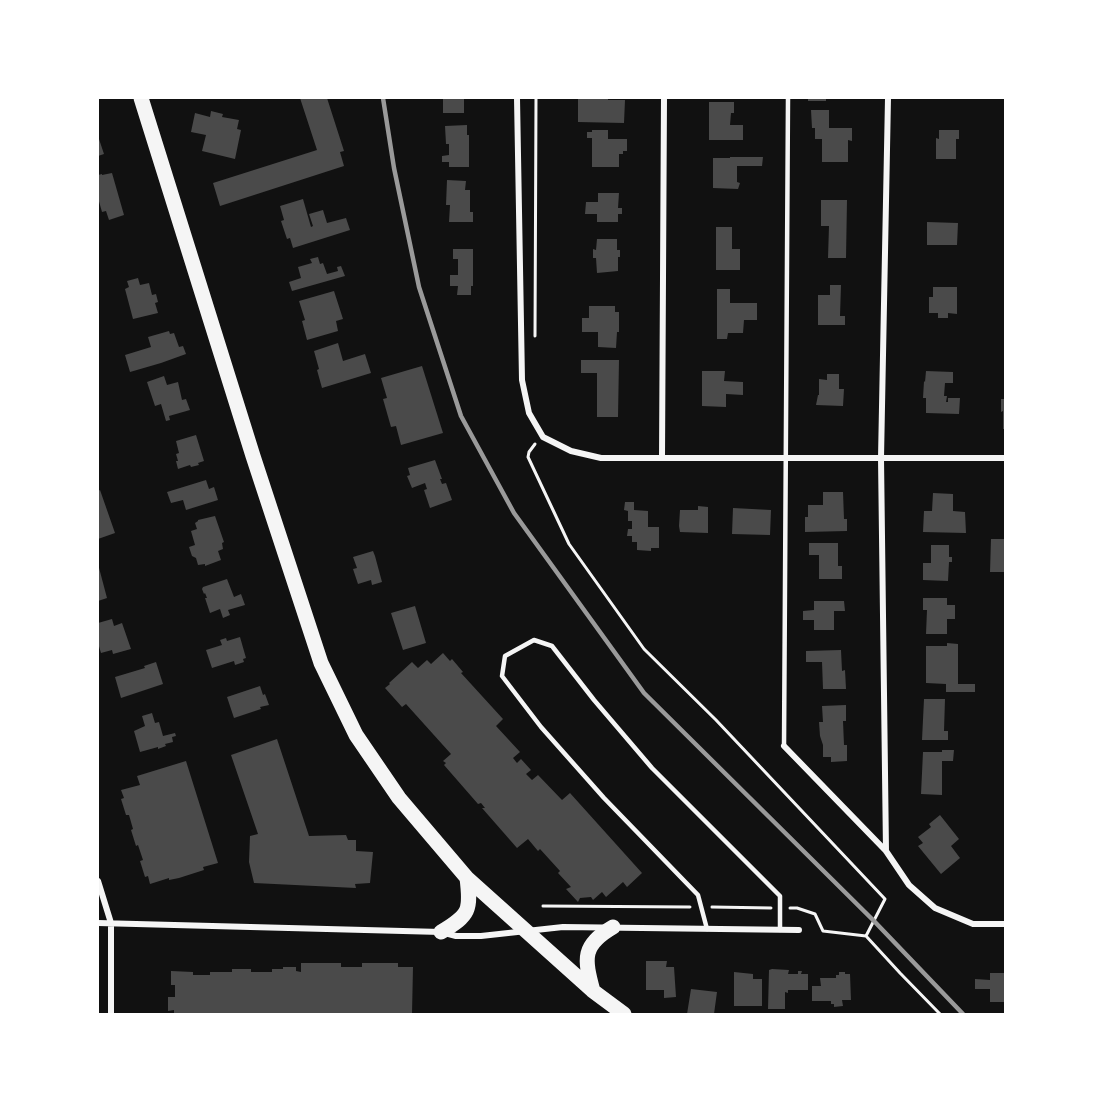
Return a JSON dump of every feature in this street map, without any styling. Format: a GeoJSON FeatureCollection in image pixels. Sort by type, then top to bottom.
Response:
{"type":"FeatureCollection","features":[{"type":"Feature","properties":{"kind":"main road"},"geometry":{"type":"LineString","coordinates":[[141,98],[253,456],[321,663],[356,735],[399,798],[467,878],[593,990],[624,1014]]}},
{"type":"Feature","properties":{"kind":"main road"},"geometry":{"type":"LineString","coordinates":[[441,932],[467,913],[470,899],[467,878]]}},
{"type":"Feature","properties":{"kind":"main road"},"geometry":{"type":"LineString","coordinates":[[593,990],[587,969],[589,946],[599,935],[614,927]]}},
{"type":"Feature","properties":{"kind":"street"},"geometry":{"type":"LineString","coordinates":[[517,98],[522,380],[529,413],[543,436],[571,451],[601,458],[1005,458]]}},
{"type":"Feature","properties":{"kind":"street"},"geometry":{"type":"LineString","coordinates":[[662,457],[664,98]]}},
{"type":"Feature","properties":{"kind":"street"},"geometry":{"type":"LineString","coordinates":[[886,851],[881,458],[888,98]]}},
{"type":"Feature","properties":{"kind":"street"},"geometry":{"type":"LineString","coordinates":[[784,746],[886,851],[909,885],[936,908],[973,924],[1005,924]]}},
{"type":"Feature","properties":{"kind":"street"},"geometry":{"type":"LineString","coordinates":[[98,881],[111,923],[111,1014]]}},
{"type":"Feature","properties":{"kind":"street"},"geometry":{"type":"LineString","coordinates":[[98,923],[441,932],[456,936],[563,927],[800,930]]}},
{"type":"Feature","properties":{"kind":"lane"},"geometry":{"type":"LineString","coordinates":[[784,746],[788,98]]}},
{"type":"Feature","properties":{"kind":"lane"},"geometry":{"type":"LineString","coordinates":[[707,929],[698,895],[604,798],[541,727],[502,676],[505,656],[534,640],[552,646],[652,768],[780,896],[780,930]]}},
{"type":"Feature","properties":{"kind":"path"},"geometry":{"type":"LineString","coordinates":[[535,343],[536,98]]}},
{"type":"Feature","properties":{"kind":"path"},"geometry":{"type":"LineString","coordinates":[[533,445],[528,452],[528,457],[533,470],[569,544],[589,573],[644,649],[716,720],[885,899],[866,936],[940,1014]]}},
{"type":"Feature","properties":{"kind":"building"},"geometry":{"type":"Polygon","coordinates":[[[300,98],[327,98],[344,151],[340,152],[344,166],[220,206],[213,183],[317,150],[300,98]]]}},
{"type":"Feature","properties":{"kind":"building"},"geometry":{"type":"Polygon","coordinates":[[[443,98],[464,98],[464,113],[443,113],[443,98]]]}},
{"type":"Feature","properties":{"kind":"building"},"geometry":{"type":"Polygon","coordinates":[[[578,98],[625,100],[624,123],[578,122],[578,98]]]}},
{"type":"Feature","properties":{"kind":"building"},"geometry":{"type":"Polygon","coordinates":[[[808,98],[826,98],[826,101],[808,101],[808,98]]]}},
{"type":"Feature","properties":{"kind":"building"},"geometry":{"type":"Polygon","coordinates":[[[709,102],[734,102],[734,113],[731,113],[730,125],[743,125],[743,140],[709,140],[709,102]]]}},
{"type":"Feature","properties":{"kind":"building"},"geometry":{"type":"Polygon","coordinates":[[[811,110],[829,110],[829,128],[852,128],[852,141],[848,140],[848,162],[822,162],[822,139],[815,139],[811,110]]]}},
{"type":"Feature","properties":{"kind":"building"},"geometry":{"type":"Polygon","coordinates":[[[211,111],[223,114],[222,117],[239,120],[237,129],[241,130],[235,159],[202,151],[206,135],[191,132],[195,113],[210,117],[211,111]]]}},
{"type":"Feature","properties":{"kind":"building"},"geometry":{"type":"Polygon","coordinates":[[[467,125],[469,167],[449,167],[449,162],[442,162],[442,156],[449,155],[445,126],[467,125]]]}},
{"type":"Feature","properties":{"kind":"building"},"geometry":{"type":"Polygon","coordinates":[[[592,130],[608,130],[608,139],[627,139],[627,151],[619,154],[619,167],[592,167],[592,138],[587,138],[587,132],[592,132],[592,130]]]}},
{"type":"Feature","properties":{"kind":"building"},"geometry":{"type":"Polygon","coordinates":[[[939,130],[959,130],[959,139],[956,139],[956,159],[936,159],[936,138],[939,139],[939,130]]]}},
{"type":"Feature","properties":{"kind":"building"},"geometry":{"type":"Polygon","coordinates":[[[98,136],[104,154],[98,156],[98,136]]]}},
{"type":"Feature","properties":{"kind":"building"},"geometry":{"type":"Polygon","coordinates":[[[763,157],[762,166],[737,166],[737,182],[740,183],[738,189],[713,188],[713,158],[763,157]]]}},
{"type":"Feature","properties":{"kind":"building"},"geometry":{"type":"Polygon","coordinates":[[[112,173],[124,215],[109,220],[106,211],[102,212],[98,198],[98,175],[112,173]]]}},
{"type":"Feature","properties":{"kind":"building"},"geometry":{"type":"Polygon","coordinates":[[[447,180],[466,181],[465,190],[470,190],[470,212],[473,212],[473,222],[449,222],[450,205],[446,205],[447,180]]]}},
{"type":"Feature","properties":{"kind":"building"},"geometry":{"type":"Polygon","coordinates":[[[598,193],[619,193],[618,208],[622,208],[622,214],[618,214],[618,222],[597,222],[597,214],[585,214],[586,202],[598,202],[598,193]]]}},
{"type":"Feature","properties":{"kind":"building"},"geometry":{"type":"Polygon","coordinates":[[[303,199],[311,227],[313,226],[309,214],[323,210],[327,223],[346,218],[350,230],[293,248],[290,238],[287,239],[281,221],[284,220],[280,206],[303,199]]]}},
{"type":"Feature","properties":{"kind":"building"},"geometry":{"type":"Polygon","coordinates":[[[821,200],[847,200],[846,258],[828,258],[829,226],[821,226],[821,200]]]}},
{"type":"Feature","properties":{"kind":"building"},"geometry":{"type":"Polygon","coordinates":[[[927,222],[958,223],[957,245],[927,245],[927,222]]]}},
{"type":"Feature","properties":{"kind":"building"},"geometry":{"type":"Polygon","coordinates":[[[716,227],[732,227],[732,249],[740,249],[740,270],[716,270],[716,227]]]}},
{"type":"Feature","properties":{"kind":"building"},"geometry":{"type":"Polygon","coordinates":[[[597,239],[617,239],[617,250],[620,250],[618,271],[597,273],[593,249],[596,250],[597,239]]]}},
{"type":"Feature","properties":{"kind":"building"},"geometry":{"type":"Polygon","coordinates":[[[453,249],[473,249],[471,295],[457,295],[458,286],[450,286],[450,275],[458,275],[458,259],[453,259],[453,249]]]}},
{"type":"Feature","properties":{"kind":"building"},"geometry":{"type":"Polygon","coordinates":[[[318,257],[327,274],[338,271],[337,267],[341,266],[345,276],[292,291],[289,282],[301,278],[298,267],[312,263],[310,259],[318,257]]]}},
{"type":"Feature","properties":{"kind":"building"},"geometry":{"type":"Polygon","coordinates":[[[138,278],[140,285],[149,283],[152,295],[156,294],[158,302],[155,303],[158,313],[133,319],[125,289],[129,287],[127,281],[138,278]]]}},
{"type":"Feature","properties":{"kind":"building"},"geometry":{"type":"Polygon","coordinates":[[[830,285],[841,285],[840,316],[845,316],[845,325],[818,325],[818,295],[830,295],[830,285]]]}},
{"type":"Feature","properties":{"kind":"building"},"geometry":{"type":"Polygon","coordinates":[[[933,287],[957,287],[957,314],[948,313],[948,318],[938,318],[938,313],[929,313],[929,297],[933,297],[933,287]]]}},
{"type":"Feature","properties":{"kind":"building"},"geometry":{"type":"Polygon","coordinates":[[[717,289],[730,289],[730,303],[757,303],[757,320],[744,320],[743,333],[728,333],[727,339],[717,339],[717,289]]]}},
{"type":"Feature","properties":{"kind":"building"},"geometry":{"type":"Polygon","coordinates":[[[334,291],[343,319],[336,321],[338,331],[307,340],[302,321],[305,320],[299,301],[334,291]]]}},
{"type":"Feature","properties":{"kind":"building"},"geometry":{"type":"Polygon","coordinates":[[[589,306],[615,306],[615,312],[619,312],[616,348],[598,347],[598,332],[582,332],[582,318],[589,318],[589,306]]]}},
{"type":"Feature","properties":{"kind":"building"},"geometry":{"type":"Polygon","coordinates":[[[169,331],[170,334],[174,333],[179,347],[183,346],[186,354],[130,372],[125,355],[151,347],[148,337],[169,331]]]}},
{"type":"Feature","properties":{"kind":"building"},"geometry":{"type":"Polygon","coordinates":[[[338,343],[343,361],[365,354],[371,373],[322,388],[314,351],[338,343]]]}},
{"type":"Feature","properties":{"kind":"building"},"geometry":{"type":"Polygon","coordinates":[[[581,360],[619,360],[618,417],[597,417],[597,373],[581,373],[581,360]]]}},
{"type":"Feature","properties":{"kind":"building"},"geometry":{"type":"Polygon","coordinates":[[[422,366],[443,433],[401,445],[396,426],[391,427],[383,399],[387,398],[381,378],[422,366]]]}},
{"type":"Feature","properties":{"kind":"building"},"geometry":{"type":"Polygon","coordinates":[[[702,371],[725,371],[724,381],[743,382],[743,395],[726,394],[726,407],[702,406],[702,371]]]}},
{"type":"Feature","properties":{"kind":"building"},"geometry":{"type":"Polygon","coordinates":[[[926,371],[953,372],[953,383],[945,383],[944,396],[947,396],[946,402],[948,398],[960,398],[959,414],[926,413],[926,398],[923,398],[926,371]]]}},
{"type":"Feature","properties":{"kind":"building"},"geometry":{"type":"Polygon","coordinates":[[[827,374],[839,374],[839,389],[844,389],[843,406],[816,405],[819,395],[819,379],[827,380],[827,374]]]}},
{"type":"Feature","properties":{"kind":"building"},"geometry":{"type":"Polygon","coordinates":[[[164,376],[167,385],[178,382],[182,400],[186,399],[190,410],[169,416],[170,420],[166,421],[161,404],[155,406],[147,382],[164,376]]]}},
{"type":"Feature","properties":{"kind":"building"},"geometry":{"type":"Polygon","coordinates":[[[1001,399],[1006,399],[1006,429],[1003,429],[1001,399]]]}},
{"type":"Feature","properties":{"kind":"building"},"geometry":{"type":"Polygon","coordinates":[[[196,435],[204,461],[198,463],[199,465],[178,469],[176,454],[179,453],[176,441],[196,435]]]}},
{"type":"Feature","properties":{"kind":"building"},"geometry":{"type":"Polygon","coordinates":[[[435,460],[442,484],[446,483],[452,500],[430,508],[424,490],[427,489],[425,483],[412,488],[407,476],[410,475],[408,468],[435,460]]]}},
{"type":"Feature","properties":{"kind":"building"},"geometry":{"type":"Polygon","coordinates":[[[206,480],[209,489],[214,487],[218,500],[186,510],[183,500],[171,503],[167,492],[206,480]]]}},
{"type":"Feature","properties":{"kind":"building"},"geometry":{"type":"Polygon","coordinates":[[[100,490],[115,533],[98,539],[98,491],[100,490]]]}},
{"type":"Feature","properties":{"kind":"building"},"geometry":{"type":"Polygon","coordinates":[[[823,492],[843,492],[847,531],[805,532],[808,505],[823,505],[823,492]]]}},
{"type":"Feature","properties":{"kind":"building"},"geometry":{"type":"Polygon","coordinates":[[[933,493],[953,494],[953,511],[965,512],[966,533],[923,532],[924,511],[932,511],[933,493]]]}},
{"type":"Feature","properties":{"kind":"building"},"geometry":{"type":"Polygon","coordinates":[[[625,502],[634,502],[634,510],[648,511],[648,527],[659,527],[659,548],[651,548],[651,551],[637,550],[637,542],[632,542],[632,536],[627,536],[628,529],[632,529],[632,521],[628,521],[628,511],[624,510],[625,502]]]}},
{"type":"Feature","properties":{"kind":"building"},"geometry":{"type":"Polygon","coordinates":[[[698,506],[708,507],[708,533],[680,532],[680,510],[698,510],[698,506]]]}},
{"type":"Feature","properties":{"kind":"building"},"geometry":{"type":"Polygon","coordinates":[[[733,508],[771,510],[770,535],[732,534],[733,508]]]}},
{"type":"Feature","properties":{"kind":"building"},"geometry":{"type":"Polygon","coordinates":[[[215,516],[224,542],[222,543],[223,549],[218,551],[221,560],[205,566],[205,564],[198,565],[189,547],[195,545],[191,531],[197,529],[195,523],[198,520],[215,516]]]}},
{"type":"Feature","properties":{"kind":"building"},"geometry":{"type":"Polygon","coordinates":[[[991,539],[1006,539],[1006,572],[990,572],[991,539]]]}},
{"type":"Feature","properties":{"kind":"building"},"geometry":{"type":"Polygon","coordinates":[[[809,543],[838,543],[838,566],[842,566],[842,579],[819,579],[819,555],[809,555],[809,543]]]}},
{"type":"Feature","properties":{"kind":"building"},"geometry":{"type":"Polygon","coordinates":[[[931,545],[949,545],[949,557],[952,557],[952,562],[949,562],[948,581],[923,580],[923,563],[931,563],[931,545]]]}},
{"type":"Feature","properties":{"kind":"building"},"geometry":{"type":"Polygon","coordinates":[[[373,551],[382,582],[372,585],[371,580],[358,584],[353,569],[357,568],[353,557],[373,551]]]}},
{"type":"Feature","properties":{"kind":"building"},"geometry":{"type":"Polygon","coordinates":[[[98,564],[107,598],[98,601],[98,564]]]}},
{"type":"Feature","properties":{"kind":"building"},"geometry":{"type":"Polygon","coordinates":[[[227,579],[234,597],[241,594],[245,605],[228,610],[230,615],[223,618],[220,609],[210,613],[205,598],[207,598],[202,589],[227,579]]]}},
{"type":"Feature","properties":{"kind":"building"},"geometry":{"type":"Polygon","coordinates":[[[923,598],[947,598],[947,605],[955,605],[955,619],[947,619],[947,634],[926,634],[927,610],[923,610],[923,598]]]}},
{"type":"Feature","properties":{"kind":"building"},"geometry":{"type":"Polygon","coordinates":[[[814,601],[844,601],[845,611],[834,611],[834,630],[814,630],[814,620],[803,620],[803,611],[814,610],[814,601]]]}},
{"type":"Feature","properties":{"kind":"building"},"geometry":{"type":"Polygon","coordinates":[[[415,606],[426,643],[403,650],[391,613],[415,606]]]}},
{"type":"Feature","properties":{"kind":"building"},"geometry":{"type":"Polygon","coordinates":[[[112,619],[114,626],[122,623],[131,649],[113,654],[112,650],[101,653],[98,643],[98,623],[112,619]]]}},
{"type":"Feature","properties":{"kind":"building"},"geometry":{"type":"Polygon","coordinates":[[[240,637],[246,658],[243,659],[244,662],[235,665],[234,661],[212,668],[206,650],[222,645],[220,640],[226,638],[227,641],[240,637]]]}},
{"type":"Feature","properties":{"kind":"building"},"geometry":{"type":"Polygon","coordinates":[[[947,643],[958,644],[958,684],[975,684],[975,692],[946,692],[946,684],[926,683],[926,646],[947,646],[947,643]]]}},
{"type":"Feature","properties":{"kind":"building"},"geometry":{"type":"Polygon","coordinates":[[[841,650],[846,689],[823,689],[822,662],[806,662],[806,651],[841,650]]]}},
{"type":"Feature","properties":{"kind":"building"},"geometry":{"type":"Polygon","coordinates":[[[443,653],[450,661],[452,659],[463,672],[461,673],[503,719],[496,726],[520,752],[513,758],[517,763],[521,759],[531,770],[526,774],[532,780],[538,775],[562,800],[570,793],[642,873],[627,887],[623,882],[606,897],[602,892],[593,900],[591,897],[580,898],[578,902],[566,889],[571,887],[558,873],[560,871],[540,849],[538,851],[528,839],[517,848],[482,808],[485,808],[481,803],[478,804],[444,765],[446,763],[443,761],[451,754],[406,704],[402,707],[385,688],[412,662],[418,668],[427,660],[431,664],[443,653]]]}},
{"type":"Feature","properties":{"kind":"building"},"geometry":{"type":"Polygon","coordinates":[[[156,662],[163,684],[121,698],[115,677],[145,668],[144,666],[156,662]]]}},
{"type":"Feature","properties":{"kind":"building"},"geometry":{"type":"Polygon","coordinates":[[[260,686],[269,705],[234,718],[227,697],[260,686]]]}},
{"type":"Feature","properties":{"kind":"building"},"geometry":{"type":"Polygon","coordinates":[[[924,699],[945,699],[944,731],[948,731],[948,740],[922,740],[924,699]]]}},
{"type":"Feature","properties":{"kind":"building"},"geometry":{"type":"Polygon","coordinates":[[[846,705],[846,721],[843,721],[847,761],[831,762],[831,757],[823,757],[819,722],[823,722],[822,706],[846,705]]]}},
{"type":"Feature","properties":{"kind":"building"},"geometry":{"type":"Polygon","coordinates":[[[152,713],[155,723],[159,722],[163,736],[175,733],[176,736],[172,737],[173,742],[165,744],[166,746],[140,752],[134,731],[145,726],[142,716],[152,713]]]}},
{"type":"Feature","properties":{"kind":"building"},"geometry":{"type":"Polygon","coordinates":[[[277,739],[309,836],[346,835],[348,840],[356,840],[356,851],[373,852],[370,883],[355,884],[356,888],[254,883],[249,862],[250,836],[258,834],[231,755],[277,739]]]}},
{"type":"Feature","properties":{"kind":"building"},"geometry":{"type":"Polygon","coordinates":[[[942,750],[954,750],[953,761],[942,761],[942,795],[921,794],[923,752],[942,752],[942,750]]]}},
{"type":"Feature","properties":{"kind":"building"},"geometry":{"type":"Polygon","coordinates":[[[186,761],[218,863],[179,878],[169,880],[169,878],[150,884],[140,861],[143,860],[131,830],[133,829],[129,815],[126,815],[121,790],[140,785],[137,776],[186,761]]]}},
{"type":"Feature","properties":{"kind":"building"},"geometry":{"type":"Polygon","coordinates":[[[940,815],[959,839],[951,846],[960,858],[941,874],[918,846],[923,843],[918,837],[931,827],[929,824],[940,815]]]}},
{"type":"Feature","properties":{"kind":"building"},"geometry":{"type":"Polygon","coordinates":[[[646,961],[667,961],[666,967],[674,967],[676,997],[664,998],[664,990],[646,990],[646,961]]]}},
{"type":"Feature","properties":{"kind":"building"},"geometry":{"type":"Polygon","coordinates":[[[301,963],[341,963],[341,967],[362,967],[362,963],[398,963],[398,967],[413,967],[412,1014],[174,1014],[174,1010],[168,1011],[168,997],[175,997],[175,985],[171,985],[171,971],[210,975],[210,972],[232,972],[232,969],[272,972],[272,969],[296,967],[296,971],[301,972],[301,963]]]}},
{"type":"Feature","properties":{"kind":"building"},"geometry":{"type":"Polygon","coordinates":[[[769,970],[789,970],[788,974],[798,974],[798,971],[802,971],[801,974],[808,974],[808,990],[785,992],[785,1009],[768,1009],[769,970]]]}},
{"type":"Feature","properties":{"kind":"building"},"geometry":{"type":"Polygon","coordinates":[[[734,972],[753,974],[753,979],[762,979],[762,1006],[734,1006],[734,972]]]}},
{"type":"Feature","properties":{"kind":"building"},"geometry":{"type":"Polygon","coordinates":[[[839,972],[850,974],[851,1000],[842,1000],[843,1006],[834,1007],[831,1001],[812,1001],[812,986],[821,986],[820,978],[836,978],[839,972]]]}},
{"type":"Feature","properties":{"kind":"building"},"geometry":{"type":"Polygon","coordinates":[[[990,973],[1006,973],[1006,1002],[990,1002],[990,989],[975,989],[975,979],[990,980],[990,973]]]}},
{"type":"Feature","properties":{"kind":"building"},"geometry":{"type":"Polygon","coordinates":[[[691,989],[717,992],[714,1014],[687,1014],[691,989]]]}},
{"type":"Feature","properties":{"kind":"railway"},"geometry":{"type":"LineString","coordinates":[[383,98],[394,168],[419,287],[461,416],[514,513],[644,693],[874,921],[963,1014]]}}]}
